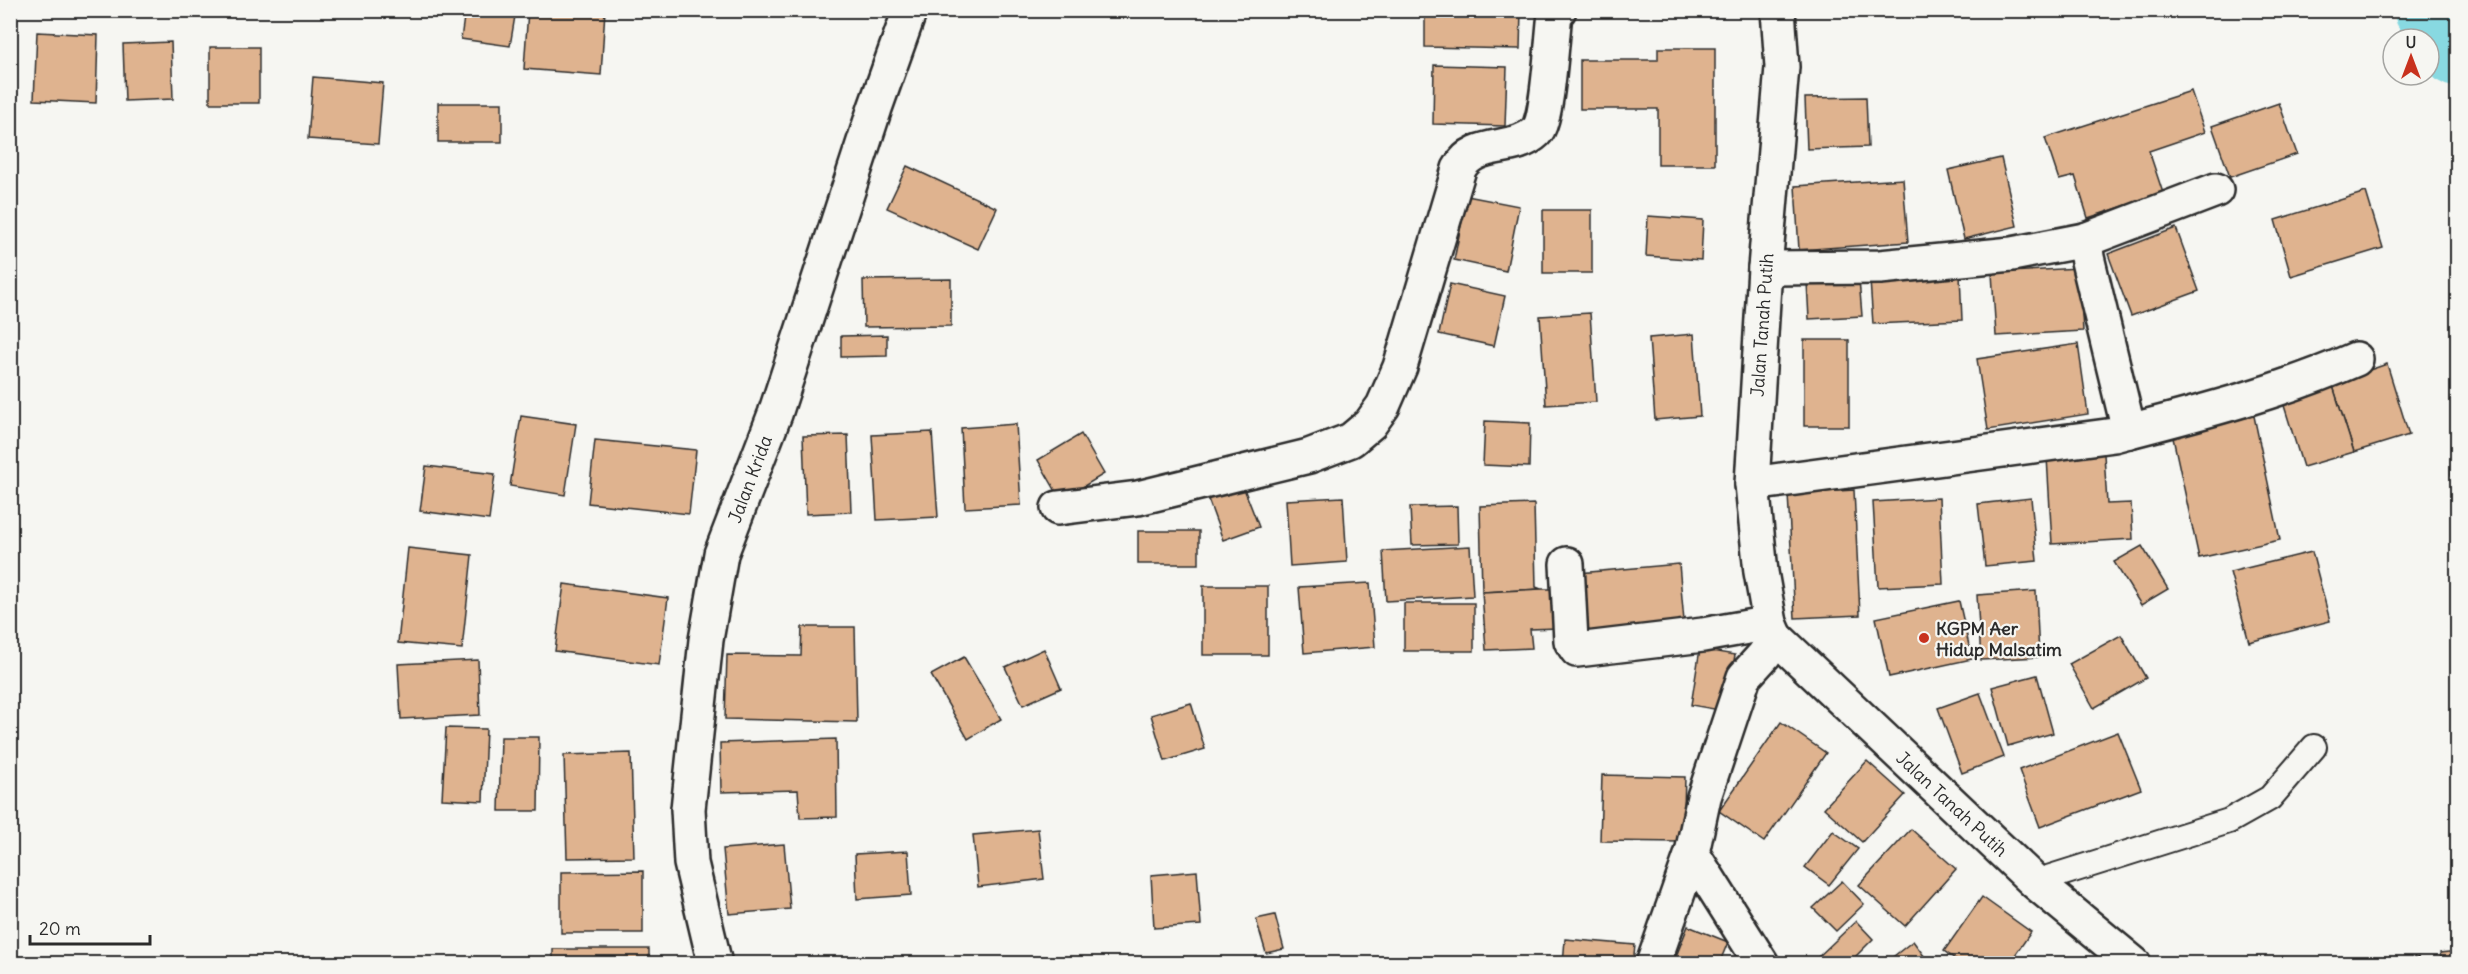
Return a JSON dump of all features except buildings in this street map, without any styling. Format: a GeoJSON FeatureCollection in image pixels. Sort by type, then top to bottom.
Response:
{"type":"FeatureCollection","features":[{"type":"Feature","properties":{"kind":"street","name":"Jalan Krida"},"geometry":{"type":"LineString","coordinates":[[715,963],[691,863],[688,809],[706,640],[720,554],[775,414],[875,108],[910,10]]}},
{"type":"Feature","properties":{"kind":"street"},"geometry":{"type":"LineString","coordinates":[[1058,508],[1138,498],[1308,456],[1352,440],[1370,424],[1383,406],[1400,367],[1464,158],[1479,151],[1523,139],[1536,132],[1544,114],[1555,14],[1559,10]]}},
{"type":"Feature","properties":{"kind":"street","name":"Jalan Tanah Putih"},"geometry":{"type":"LineString","coordinates":[[1779,10],[1782,67],[1765,268],[1752,484],[1761,572],[1773,630],[2035,882],[2134,963]]}},
{"type":"Feature","properties":{"kind":"street"},"geometry":{"type":"LineString","coordinates":[[1765,268],[1880,267],[2013,254],[2085,240],[2216,190]]}},
{"type":"Feature","properties":{"kind":"street"},"geometry":{"type":"LineString","coordinates":[[2085,240],[2129,431]]}},
{"type":"Feature","properties":{"kind":"street"},"geometry":{"type":"LineString","coordinates":[[1752,484],[2114,435],[2234,404],[2314,378],[2356,359]]}},
{"type":"Feature","properties":{"kind":"street"},"geometry":{"type":"LineString","coordinates":[[1567,564],[1571,641],[1577,650],[1703,635],[1773,630],[1764,655],[1744,677],[1704,797],[1692,853],[1653,963]]}},
{"type":"Feature","properties":{"kind":"street"},"geometry":{"type":"LineString","coordinates":[[1692,853],[1762,963]]}},
{"type":"Feature","properties":{"kind":"lane"},"geometry":{"type":"LineString","coordinates":[[2035,882],[2229,821],[2270,798],[2314,747]]}},
{"type":"Feature","properties":{"kind":"waterway"},"geometry":{"type":"LineString","coordinates":[[2430,10],[2458,51]]}},
{"type":"Feature","properties":{"kind":"place","name":"KGPM Aer Hidup Malsatim"},"geometry":{"type":"Point","coordinates":[1924,638]}}]}
